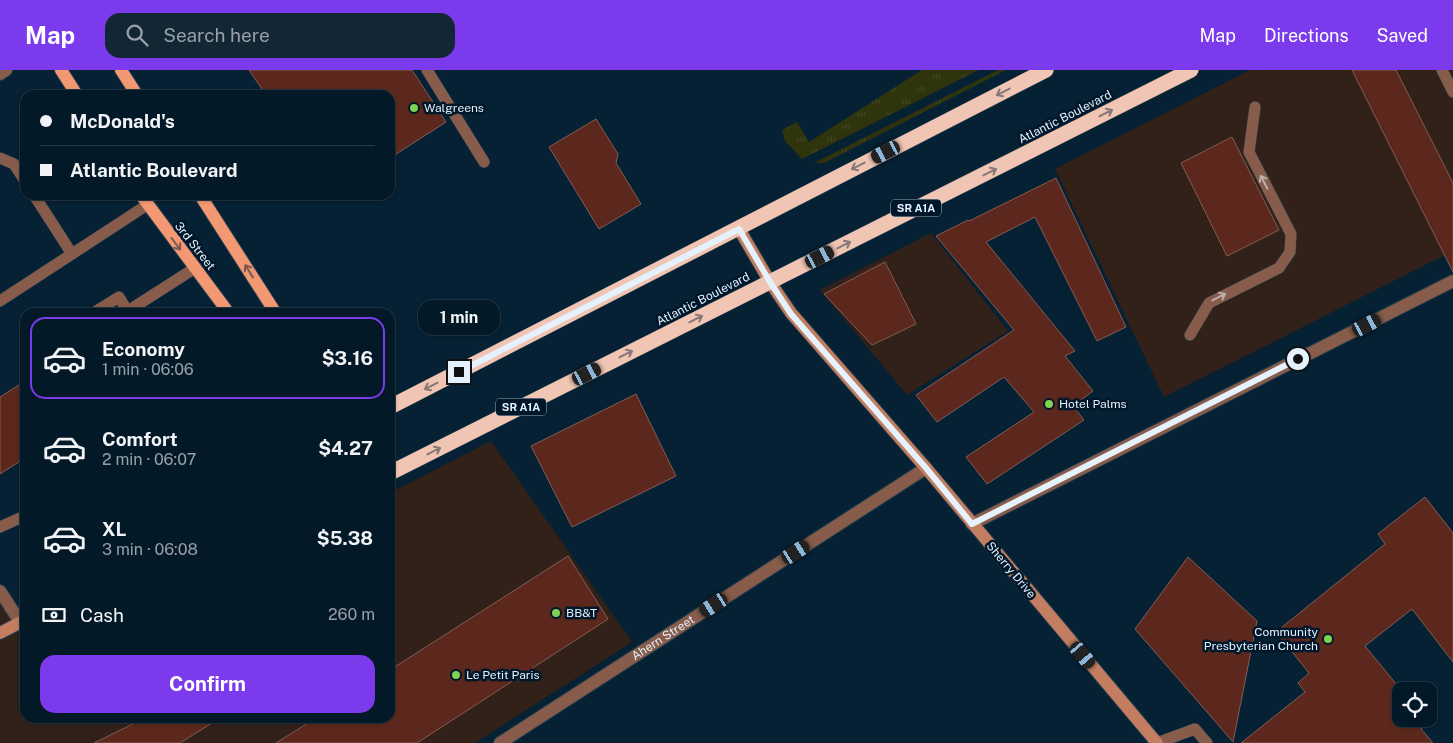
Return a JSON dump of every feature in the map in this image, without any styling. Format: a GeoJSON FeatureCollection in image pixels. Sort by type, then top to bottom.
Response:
{"type":"FeatureCollection","features":[{"type":"Feature","properties":{"kind":"highway"},"geometry":{"type":"LineString","coordinates":[[395,404],[1046,70]]}},
{"type":"Feature","properties":{"kind":"highway","name":"Atlantic Boulevard"},"geometry":{"type":"LineString","coordinates":[[395,470],[1191,70]]}},
{"type":"Feature","properties":{"kind":"main road"},"geometry":{"type":"LineString","coordinates":[[61,70],[74,90]]}},
{"type":"Feature","properties":{"kind":"main road"},"geometry":{"type":"LineString","coordinates":[[121,70],[134,90]]}},
{"type":"Feature","properties":{"kind":"main road","name":"3rd Street"},"geometry":{"type":"LineString","coordinates":[[144,200],[225,308]]}},
{"type":"Feature","properties":{"kind":"main road"},"geometry":{"type":"LineString","coordinates":[[203,200],[272,308]]}},
{"type":"Feature","properties":{"kind":"street"},"geometry":{"type":"LineString","coordinates":[[0,74],[6,70]]}},
{"type":"Feature","properties":{"kind":"street","name":"Sherry Drive"},"geometry":{"type":"LineString","coordinates":[[739,229],[791,314],[926,468],[1157,743]]}},
{"type":"Feature","properties":{"kind":"street"},"geometry":{"type":"LineString","coordinates":[[972,524],[1453,281]]}},
{"type":"Feature","properties":{"kind":"street","name":"Ahern Street"},"geometry":{"type":"LineString","coordinates":[[500,743],[926,468]]}},
{"type":"Feature","properties":{"kind":"street"},"geometry":{"type":"LineString","coordinates":[[0,591],[20,617]]}},
{"type":"Feature","properties":{"kind":"street"},"geometry":{"type":"LineString","coordinates":[[0,633],[20,623]]}},
{"type":"Feature","properties":{"kind":"lane"},"geometry":{"type":"LineString","coordinates":[[427,70],[484,162]]}},
{"type":"Feature","properties":{"kind":"lane"},"geometry":{"type":"LineString","coordinates":[[1442,70],[1453,92]]}},
{"type":"Feature","properties":{"kind":"lane"},"geometry":{"type":"LineString","coordinates":[[1190,334],[1209,303],[1279,268],[1290,252],[1291,234],[1249,152],[1255,107]]}},
{"type":"Feature","properties":{"kind":"lane"},"geometry":{"type":"LineString","coordinates":[[0,158],[14,164],[20,173]]}},
{"type":"Feature","properties":{"kind":"lane"},"geometry":{"type":"LineString","coordinates":[[37,200],[72,254]]}},
{"type":"Feature","properties":{"kind":"lane"},"geometry":{"type":"LineString","coordinates":[[0,301],[72,254],[144,200]]}},
{"type":"Feature","properties":{"kind":"lane"},"geometry":{"type":"LineString","coordinates":[[134,308],[195,268]]}},
{"type":"Feature","properties":{"kind":"lane"},"geometry":{"type":"LineString","coordinates":[[101,308],[119,297],[126,308]]}},
{"type":"Feature","properties":{"kind":"lane"},"geometry":{"type":"LineString","coordinates":[[0,527],[20,518]]}},
{"type":"Feature","properties":{"kind":"lane"},"geometry":{"type":"LineString","coordinates":[[1157,743],[1195,728],[1206,743]]}},
{"type":"Feature","properties":{"kind":"shaded area"},"geometry":{"type":"Polygon","coordinates":[[[1250,70],[1453,70],[1453,251],[1164,397],[1055,169],[1250,70]]]}},
{"type":"Feature","properties":{"kind":"shaded area"},"geometry":{"type":"Polygon","coordinates":[[[931,233],[1008,331],[907,395],[820,290],[931,233]]]}},
{"type":"Feature","properties":{"kind":"shaded area"},"geometry":{"type":"Polygon","coordinates":[[[491,441],[632,642],[475,743],[0,743],[0,591],[20,624],[20,723],[395,723],[395,490],[491,441]]]}},
{"type":"Feature","properties":{"kind":"green space"},"geometry":{"type":"Polygon","coordinates":[[[922,70],[979,70],[802,159],[785,141],[782,130],[797,122],[809,142],[922,70]]]}},
{"type":"Feature","properties":{"kind":"green space"},"geometry":{"type":"Polygon","coordinates":[[[998,70],[1006,70],[824,163],[814,163],[998,70]]]}},
{"type":"Feature","properties":{"kind":"building","name":"Walgreens"},"geometry":{"type":"Polygon","coordinates":[[[249,70],[412,70],[446,122],[395,155],[395,90],[263,90],[249,70]]]}},
{"type":"Feature","properties":{"kind":"building"},"geometry":{"type":"Polygon","coordinates":[[[1352,70],[1396,70],[1453,183],[1453,272],[1352,70]]]}},
{"type":"Feature","properties":{"kind":"building"},"geometry":{"type":"Polygon","coordinates":[[[596,119],[618,154],[616,163],[641,204],[599,229],[549,147],[596,119]]]}},
{"type":"Feature","properties":{"kind":"building"},"geometry":{"type":"Polygon","coordinates":[[[1232,137],[1279,230],[1227,256],[1181,163],[1232,137]]]}},
{"type":"Feature","properties":{"kind":"building"},"geometry":{"type":"Polygon","coordinates":[[[1056,178],[1126,327],[1097,341],[1035,217],[986,242],[1075,351],[1065,356],[1093,391],[1073,406],[1084,420],[987,484],[966,457],[1034,412],[1004,377],[937,422],[916,395],[1014,330],[936,236],[1056,178]]]}},
{"type":"Feature","properties":{"kind":"building"},"geometry":{"type":"Polygon","coordinates":[[[885,262],[916,324],[872,345],[824,294],[885,262]]]}},
{"type":"Feature","properties":{"kind":"building"},"geometry":{"type":"Polygon","coordinates":[[[20,384],[20,461],[0,474],[0,397],[20,384]]]}},
{"type":"Feature","properties":{"kind":"building"},"geometry":{"type":"Polygon","coordinates":[[[636,394],[676,476],[572,527],[531,446],[636,394]]]}},
{"type":"Feature","properties":{"kind":"building","name":"Community Presbyterian Church"},"geometry":{"type":"Polygon","coordinates":[[[1425,497],[1453,533],[1453,662],[1412,609],[1365,646],[1395,682],[1392,682],[1392,727],[1423,727],[1421,729],[1433,743],[1241,743],[1305,692],[1298,683],[1309,673],[1276,632],[1385,544],[1378,534],[1425,497]]]}},
{"type":"Feature","properties":{"kind":"building"},"geometry":{"type":"Polygon","coordinates":[[[568,556],[608,619],[417,743],[276,743],[308,723],[395,723],[395,667],[568,556]]]}},
{"type":"Feature","properties":{"kind":"building"},"geometry":{"type":"Polygon","coordinates":[[[1188,557],[1257,621],[1233,742],[1135,629],[1188,557]]]}},
{"type":"Feature","properties":{"kind":"building"},"geometry":{"type":"Polygon","coordinates":[[[135,723],[212,723],[180,743],[94,743],[135,723]]]}},
{"type":"Feature","properties":{"kind":"place","name":"Walgreens"},"geometry":{"type":"Point","coordinates":[414,108]}},
{"type":"Feature","properties":{"kind":"place","name":"Hotel Palms"},"geometry":{"type":"Point","coordinates":[1049,404]}},
{"type":"Feature","properties":{"kind":"place","name":"BB&T"},"geometry":{"type":"Point","coordinates":[556,613]}},
{"type":"Feature","properties":{"kind":"place","name":"Community Presbyterian Church"},"geometry":{"type":"Point","coordinates":[1328,639]}},
{"type":"Feature","properties":{"kind":"place","name":"Le Petit Paris"},"geometry":{"type":"Point","coordinates":[456,675]}},
{"type":"Feature","properties":{"kind":"route"},"geometry":{"type":"LineString","coordinates":[[459,372],[739,229],[791,314],[926,468],[972,524],[1298,359]]}}]}
